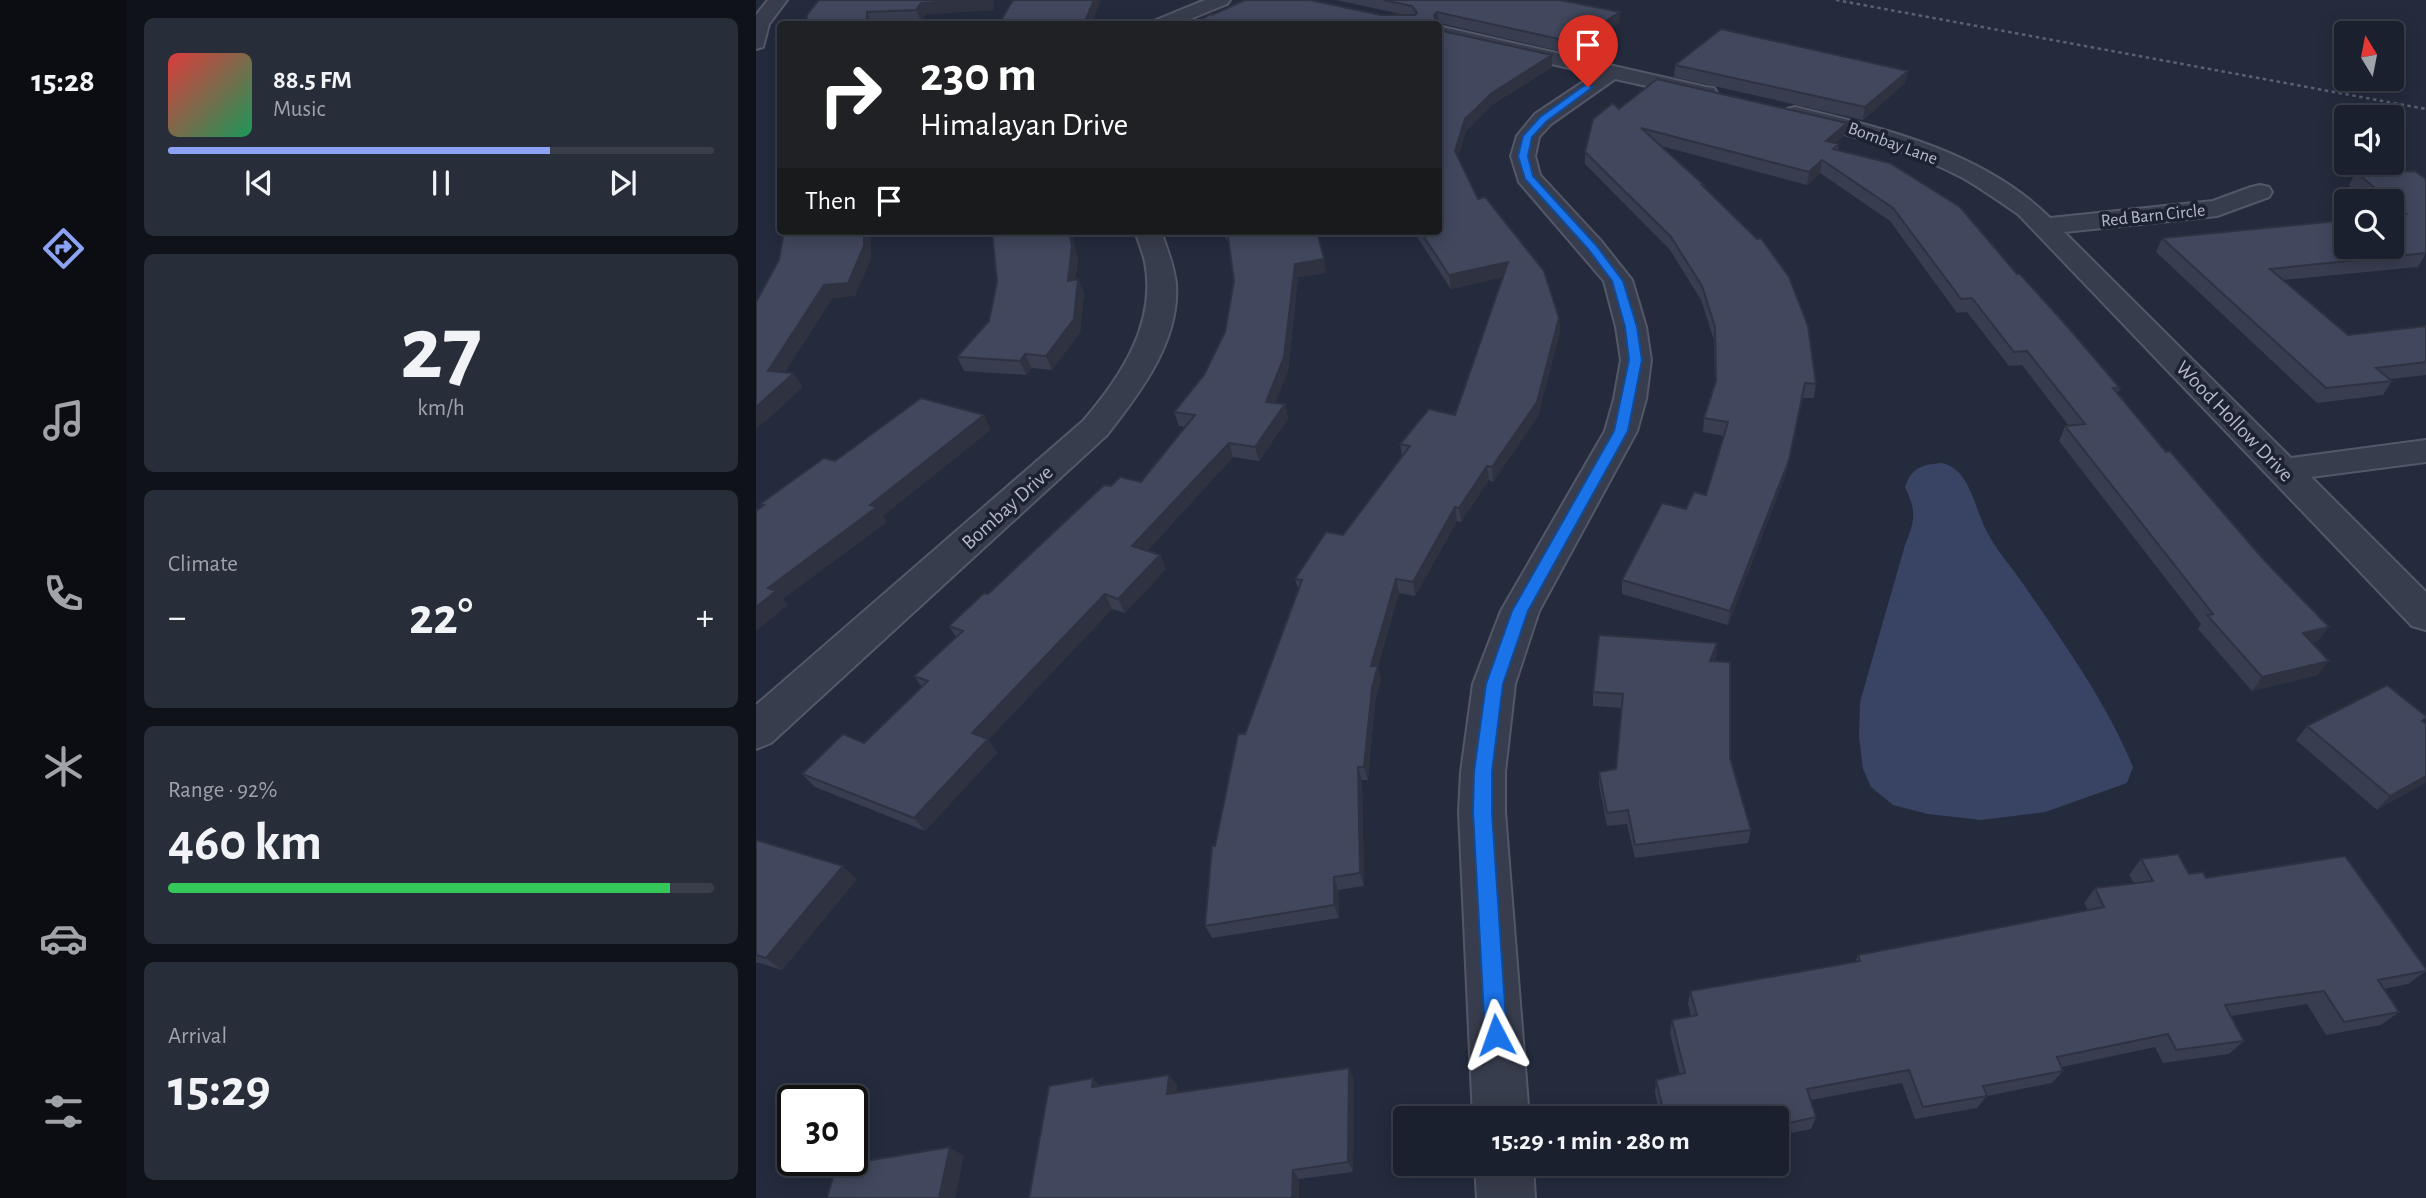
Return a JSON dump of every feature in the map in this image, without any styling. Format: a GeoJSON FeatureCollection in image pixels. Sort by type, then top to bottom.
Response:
{"type":"FeatureCollection","features":[{"type":"Feature","properties":{"kind":"street"},"geometry":{"type":"LineString","coordinates":[[756,43],[760,23],[778,0]]}},
{"type":"Feature","properties":{"kind":"street"},"geometry":{"type":"LineString","coordinates":[[1170,21],[1221,0]]}},
{"type":"Feature","properties":{"kind":"street"},"geometry":{"type":"LineString","coordinates":[[1442,33],[1731,99]]}},
{"type":"Feature","properties":{"kind":"street"},"geometry":{"type":"LineString","coordinates":[[1500,1106],[1482,812],[1483,772],[1494,684],[1520,611],[1621,431],[1636,360],[1631,327],[1618,281],[1592,247],[1528,177],[1523,156],[1528,136],[1543,119],[1611,72]]}},
{"type":"Feature","properties":{"kind":"street","name":"Bombay Lane"},"geometry":{"type":"LineString","coordinates":[[1771,108],[1851,127],[1910,146],[1966,170],[2027,209],[2044,226]]}},
{"type":"Feature","properties":{"kind":"street","name":"Red Barn Circle"},"geometry":{"type":"LineString","coordinates":[[2044,226],[2217,208],[2260,192]]}},
{"type":"Feature","properties":{"kind":"street","name":"Wood Hollow Drive"},"geometry":{"type":"LineString","coordinates":[[2044,226],[2426,616]]}},
{"type":"Feature","properties":{"kind":"street","name":"Bombay Drive"},"geometry":{"type":"LineString","coordinates":[[756,731],[1085,437],[1116,404],[1139,370],[1156,329],[1161,294],[1159,263],[1149,235]]}},
{"type":"Feature","properties":{"kind":"street"},"geometry":{"type":"LineString","coordinates":[[2282,470],[2426,451]]}},
{"type":"Feature","properties":{"kind":"street"},"geometry":{"type":"LineString","coordinates":[[1505,1176],[1506,1198]]}},
{"type":"Feature","properties":{"kind":"water"},"geometry":{"type":"Polygon","coordinates":[[[1941,463],[1958,471],[1964,479],[1993,542],[2055,630],[2098,698],[2133,767],[2127,783],[2045,812],[1981,820],[1928,814],[1893,805],[1871,787],[1863,769],[1859,737],[1860,702],[1913,522],[1913,510],[1905,487],[1918,468],[1941,463]]]}},
{"type":"Feature","properties":{"kind":"building"},"geometry":{"type":"Polygon","coordinates":[[[819,0],[971,0],[921,3],[916,10],[867,12],[867,21],[806,21],[807,15],[819,0]]]}},
{"type":"Feature","properties":{"kind":"building"},"geometry":{"type":"Polygon","coordinates":[[[1013,0],[1094,0],[1085,21],[1001,21],[1013,0]]]}},
{"type":"Feature","properties":{"kind":"building"},"geometry":{"type":"Polygon","coordinates":[[[1245,0],[1310,0],[1381,15],[1417,13],[1412,6],[1383,0],[1560,0],[1620,12],[1572,42],[1437,12],[1434,15],[1435,21],[1199,21],[1245,0]]]}},
{"type":"Feature","properties":{"kind":"building"},"geometry":{"type":"Polygon","coordinates":[[[1721,29],[1908,71],[1865,107],[1675,65],[1721,29]]]}},
{"type":"Feature","properties":{"kind":"building"},"geometry":{"type":"Polygon","coordinates":[[[1442,31],[1552,55],[1492,93],[1465,119],[1455,151],[1478,199],[1485,197],[1544,271],[1559,318],[1537,402],[1492,467],[1487,466],[1459,508],[1455,507],[1413,582],[1396,579],[1371,666],[1378,666],[1372,688],[1364,767],[1358,767],[1360,873],[1334,877],[1334,905],[1205,926],[1212,846],[1215,846],[1238,734],[1245,734],[1302,580],[1295,579],[1326,532],[1343,535],[1410,446],[1400,444],[1429,409],[1455,415],[1508,262],[1449,275],[1423,235],[1442,235],[1442,31]]]}},
{"type":"Feature","properties":{"kind":"building"},"geometry":{"type":"Polygon","coordinates":[[[1657,79],[1847,123],[1826,141],[1839,144],[1833,149],[1890,163],[1960,207],[2120,388],[2113,388],[2166,452],[2170,451],[2264,560],[2329,627],[2303,633],[2329,661],[2262,677],[2207,615],[2213,614],[2065,426],[2085,424],[2027,351],[2014,352],[1972,298],[1961,299],[1893,208],[1822,160],[1809,172],[1641,128],[1704,185],[1757,239],[1761,238],[1789,277],[1808,326],[1816,384],[1805,383],[1789,460],[1730,611],[1622,580],[1662,503],[1686,509],[1694,492],[1706,495],[1728,422],[1704,418],[1716,381],[1715,327],[1702,286],[1671,237],[1585,152],[1593,119],[1613,103],[1619,109],[1657,79]]]}},
{"type":"Feature","properties":{"kind":"building"},"geometry":{"type":"Polygon","coordinates":[[[2404,171],[2415,171],[2426,179],[2426,253],[2404,255],[2404,189],[2376,189],[2360,175],[2404,175],[2404,171]]]}},
{"type":"Feature","properties":{"kind":"building"},"geometry":{"type":"Polygon","coordinates":[[[2334,221],[2334,259],[2368,259],[2270,269],[2348,335],[2426,326],[2426,362],[2376,368],[2392,381],[2326,388],[2162,238],[2334,221]]]}},
{"type":"Feature","properties":{"kind":"building"},"geometry":{"type":"Polygon","coordinates":[[[783,235],[864,235],[864,246],[848,283],[824,285],[768,371],[794,373],[756,407],[756,302],[779,260],[783,235]]]}},
{"type":"Feature","properties":{"kind":"building"},"geometry":{"type":"Polygon","coordinates":[[[992,235],[1070,235],[1072,246],[1068,281],[1078,279],[1074,319],[1046,356],[1025,354],[1020,361],[957,357],[989,321],[997,282],[992,235]]]}},
{"type":"Feature","properties":{"kind":"building"},"geometry":{"type":"Polygon","coordinates":[[[1318,235],[1324,259],[1295,264],[1284,357],[1266,402],[1285,404],[1255,447],[1229,443],[1132,546],[1160,555],[1118,599],[1105,594],[972,733],[988,739],[914,818],[802,774],[843,734],[864,743],[928,681],[914,676],[963,631],[949,626],[984,593],[988,594],[1104,485],[1111,486],[1120,477],[1141,482],[1195,415],[1174,412],[1204,375],[1225,332],[1234,281],[1228,236],[1318,235]]]}},
{"type":"Feature","properties":{"kind":"building"},"geometry":{"type":"Polygon","coordinates":[[[921,398],[984,415],[870,505],[877,507],[768,588],[776,591],[756,607],[756,511],[764,505],[760,504],[824,458],[835,461],[921,398]]]}},
{"type":"Feature","properties":{"kind":"building"},"geometry":{"type":"Polygon","coordinates":[[[1599,635],[1717,643],[1710,661],[1730,662],[1730,758],[1751,830],[1635,845],[1628,810],[1607,813],[1599,772],[1616,769],[1623,694],[1593,692],[1599,635]]]}},
{"type":"Feature","properties":{"kind":"building"},"geometry":{"type":"Polygon","coordinates":[[[2387,685],[2426,716],[2422,721],[2426,724],[2426,776],[2390,796],[2307,726],[2387,685]]]}},
{"type":"Feature","properties":{"kind":"building"},"geometry":{"type":"Polygon","coordinates":[[[756,840],[843,866],[766,958],[756,955],[756,840]]]}},
{"type":"Feature","properties":{"kind":"building"},"geometry":{"type":"Polygon","coordinates":[[[2178,854],[2189,874],[2203,872],[2206,878],[2345,856],[2426,971],[2378,980],[2399,1012],[2344,1022],[2324,991],[2225,1005],[2244,1041],[2176,1050],[2168,1034],[2057,1057],[2063,1071],[1983,1086],[1987,1096],[1923,1107],[1909,1070],[1807,1089],[1816,1117],[1789,1123],[1789,1106],[1662,1106],[1656,1080],[1685,1073],[1672,1020],[1697,1015],[1690,991],[1860,961],[1858,955],[2104,907],[2095,888],[2153,881],[2141,859],[2178,854]]]}},
{"type":"Feature","properties":{"kind":"building"},"geometry":{"type":"Polygon","coordinates":[[[1349,1068],[1348,1162],[1293,1170],[1292,1198],[1029,1198],[1049,1086],[1093,1078],[1092,1087],[1169,1075],[1167,1094],[1349,1068]]]}},
{"type":"Feature","properties":{"kind":"building"},"geometry":{"type":"Polygon","coordinates":[[[950,1147],[939,1198],[827,1198],[833,1176],[868,1176],[868,1161],[950,1147]]]}},
{"type":"Feature","properties":{"kind":"railway"},"geometry":{"type":"LineString","coordinates":[[1836,0],[2426,109]]}},
{"type":"Feature","properties":{"kind":"route"},"geometry":{"type":"LineString","coordinates":[[1496,1035],[1482,812],[1483,772],[1494,684],[1520,611],[1621,431],[1630,399],[1636,360],[1631,327],[1618,281],[1592,247],[1528,177],[1523,156],[1528,136],[1543,119],[1588,87]]}}]}
